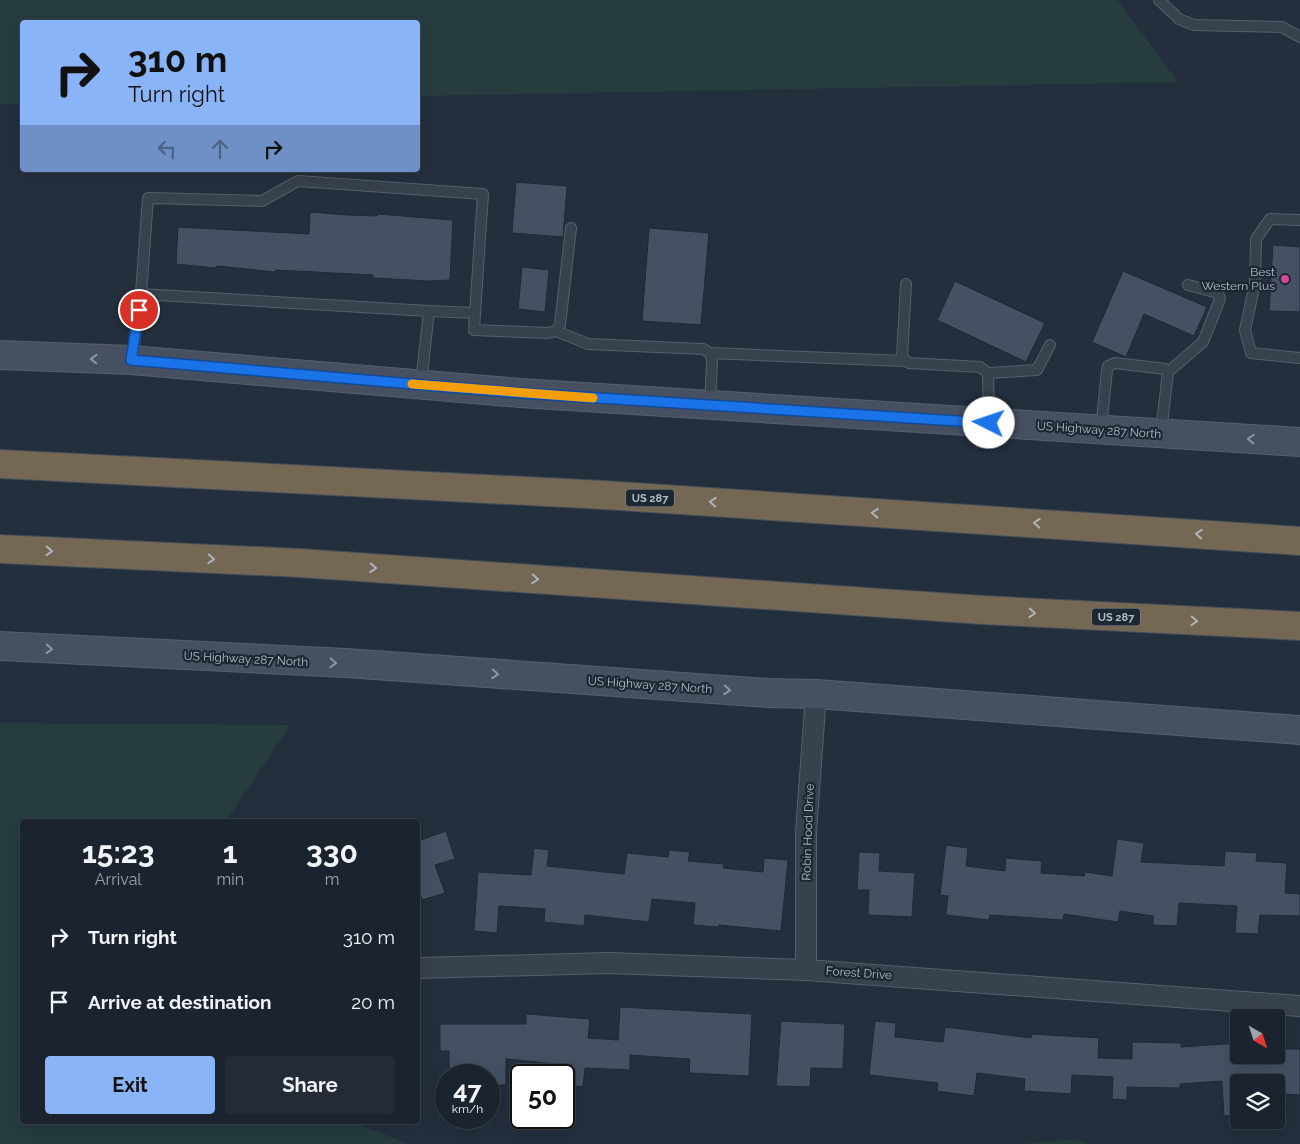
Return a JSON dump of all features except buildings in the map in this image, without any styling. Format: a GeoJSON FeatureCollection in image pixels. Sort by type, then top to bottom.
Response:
{"type":"FeatureCollection","features":[{"type":"Feature","properties":{"kind":"highway","name":"US 287"},"geometry":{"type":"LineString","coordinates":[[0,464],[604,494],[1300,541]]}},
{"type":"Feature","properties":{"kind":"highway"},"geometry":{"type":"LineString","coordinates":[[1233,536],[1272,522],[1300,522]]}},
{"type":"Feature","properties":{"kind":"highway","name":"US 287"},"geometry":{"type":"LineString","coordinates":[[0,549],[300,563],[983,610],[1300,626]]}},
{"type":"Feature","properties":{"kind":"highway"},"geometry":{"type":"LineString","coordinates":[[1249,623],[1270,637],[1300,645]]}},
{"type":"Feature","properties":{"kind":"main road","name":"US Highway 287 North"},"geometry":{"type":"LineString","coordinates":[[0,355],[131,360],[420,385],[1300,442]]}},
{"type":"Feature","properties":{"kind":"main road","name":"US Highway 287 North"},"geometry":{"type":"LineString","coordinates":[[0,646],[346,663],[758,692],[816,694],[1300,730]]}},
{"type":"Feature","properties":{"kind":"street","name":"Robin Hood Drive"},"geometry":{"type":"LineString","coordinates":[[806,970],[806,832],[816,694]]}},
{"type":"Feature","properties":{"kind":"street","name":"Forest Drive"},"geometry":{"type":"LineString","coordinates":[[420,968],[608,963],[806,970],[1300,1006]]}},
{"type":"Feature","properties":{"kind":"lane"},"geometry":{"type":"LineString","coordinates":[[1159,0],[1179,18],[1194,24],[1282,27],[1300,37]]}},
{"type":"Feature","properties":{"kind":"lane"},"geometry":{"type":"LineString","coordinates":[[131,360],[141,294],[148,198],[262,201],[298,181],[483,194],[474,330],[556,331],[588,344],[703,349],[710,353],[905,361],[980,367],[988,373],[1037,370],[1050,345]]}},
{"type":"Feature","properties":{"kind":"lane"},"geometry":{"type":"LineString","coordinates":[[1300,220],[1270,219],[1256,239],[1254,283],[1245,330],[1251,353],[1300,358]]}},
{"type":"Feature","properties":{"kind":"lane"},"geometry":{"type":"LineString","coordinates":[[556,331],[560,325],[571,228]]}},
{"type":"Feature","properties":{"kind":"lane"},"geometry":{"type":"LineString","coordinates":[[905,361],[902,358],[906,284]]}},
{"type":"Feature","properties":{"kind":"lane"},"geometry":{"type":"LineString","coordinates":[[1160,434],[1168,372],[1203,342],[1220,299],[1218,293],[1188,285]]}},
{"type":"Feature","properties":{"kind":"lane"},"geometry":{"type":"LineString","coordinates":[[141,294],[475,313]]}},
{"type":"Feature","properties":{"kind":"lane"},"geometry":{"type":"LineString","coordinates":[[420,385],[428,311]]}},
{"type":"Feature","properties":{"kind":"lane"},"geometry":{"type":"LineString","coordinates":[[710,353],[712,362],[710,405]]}},
{"type":"Feature","properties":{"kind":"lane"},"geometry":{"type":"LineString","coordinates":[[1101,430],[1108,366],[1115,363],[1165,369],[1168,372]]}},
{"type":"Feature","properties":{"kind":"lane"},"geometry":{"type":"LineString","coordinates":[[988,373],[989,423]]}},
{"type":"Feature","properties":{"kind":"green space"},"geometry":{"type":"Polygon","coordinates":[[[0,0],[1117,0],[1178,82],[420,96],[420,20],[20,20],[20,104],[0,104],[0,0]]]}},
{"type":"Feature","properties":{"kind":"green space"},"geometry":{"type":"Polygon","coordinates":[[[0,723],[290,725],[227,819],[20,819],[20,1124],[358,1124],[409,1144],[0,1144],[0,723]]]}},
{"type":"Feature","properties":{"kind":"green space"},"geometry":{"type":"Polygon","coordinates":[[[1077,1139],[1088,1144],[1020,1144],[1077,1139]]]}},
{"type":"Feature","properties":{"kind":"slow traffic"},"geometry":{"type":"LineString","coordinates":[[412,384],[593,398]]}},
{"type":"Feature","properties":{"kind":"place","name":"Best Western Plus"},"geometry":{"type":"Point","coordinates":[1285,279]}},
{"type":"Feature","properties":{"kind":"route"},"geometry":{"type":"LineString","coordinates":[[139,310],[131,360],[520,393],[989,423]]}}]}
